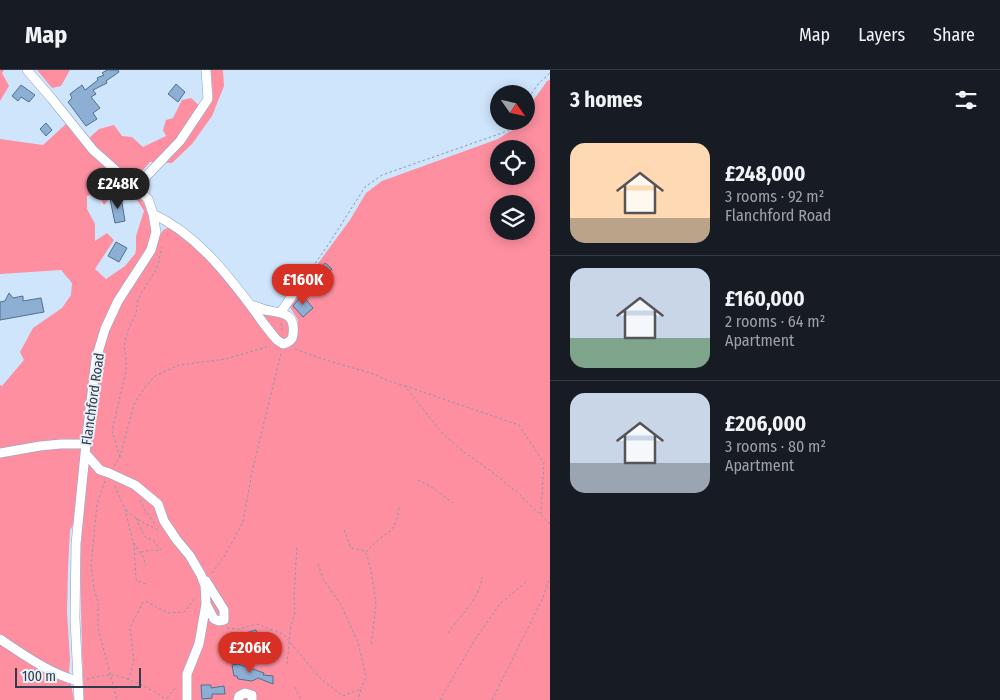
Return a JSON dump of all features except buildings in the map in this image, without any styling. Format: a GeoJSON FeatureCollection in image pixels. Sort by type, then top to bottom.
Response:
{"type":"FeatureCollection","features":[{"type":"Feature","properties":{"kind":"street","name":"Flanchford Road"},"geometry":{"type":"LineString","coordinates":[[27,70],[93,150],[148,199],[154,214],[156,232],[151,250],[118,301],[105,329],[96,359],[85,448],[75,574],[79,700]]}},
{"type":"Feature","properties":{"kind":"street"},"geometry":{"type":"LineString","coordinates":[[136,187],[180,141],[208,100],[206,70]]}},
{"type":"Feature","properties":{"kind":"street"},"geometry":{"type":"LineString","coordinates":[[154,214],[171,222],[194,240],[225,274],[281,343],[287,343],[292,337],[294,325],[290,318],[281,312],[265,310],[250,304]]}},
{"type":"Feature","properties":{"kind":"street"},"geometry":{"type":"LineString","coordinates":[[281,312],[296,290]]}},
{"type":"Feature","properties":{"kind":"street"},"geometry":{"type":"LineString","coordinates":[[0,453],[61,444],[85,448],[100,470]]}},
{"type":"Feature","properties":{"kind":"street"},"geometry":{"type":"LineString","coordinates":[[84,476],[100,470],[110,473],[135,485],[158,504],[164,521],[190,556],[225,612],[224,620],[214,619],[206,604]]}},
{"type":"Feature","properties":{"kind":"street"},"geometry":{"type":"LineString","coordinates":[[187,700],[187,674],[199,644],[206,604],[204,581]]}},
{"type":"Feature","properties":{"kind":"street"},"geometry":{"type":"LineString","coordinates":[[0,639],[43,666],[78,681]]}},
{"type":"Feature","properties":{"kind":"street"},"geometry":{"type":"LineString","coordinates":[[238,700],[239,696],[246,693],[252,696],[252,700]]}},
{"type":"Feature","properties":{"kind":"path"},"geometry":{"type":"LineString","coordinates":[[535,88],[550,74]]}},
{"type":"Feature","properties":{"kind":"path"},"geometry":{"type":"LineString","coordinates":[[296,290],[350,214],[359,195],[369,183],[382,175],[510,130]]}},
{"type":"Feature","properties":{"kind":"path"},"geometry":{"type":"LineString","coordinates":[[120,458],[112,431],[126,371],[124,346],[128,330],[136,314],[138,299],[157,268],[161,254],[162,243],[156,232]]}},
{"type":"Feature","properties":{"kind":"path"},"geometry":{"type":"LineString","coordinates":[[128,680],[134,662],[130,628],[143,602],[147,602],[168,613],[184,612],[204,581],[225,556],[243,522],[252,472],[281,343],[281,312]]}},
{"type":"Feature","properties":{"kind":"path"},"geometry":{"type":"LineString","coordinates":[[117,700],[98,628],[98,602],[94,589],[91,565],[97,504],[103,486],[120,458],[134,404],[144,387],[155,376],[179,364],[226,360],[281,343],[322,359],[374,374],[386,380],[519,425],[544,463],[541,515]]}},
{"type":"Feature","properties":{"kind":"path"},"geometry":{"type":"LineString","coordinates":[[405,386],[441,432],[460,450],[491,471],[550,524]]}},
{"type":"Feature","properties":{"kind":"path"},"geometry":{"type":"LineString","coordinates":[[110,473],[125,509],[134,542],[136,579],[140,583],[147,584]]}},
{"type":"Feature","properties":{"kind":"path"},"geometry":{"type":"LineString","coordinates":[[418,480],[434,488],[453,503]]}},
{"type":"Feature","properties":{"kind":"path"},"geometry":{"type":"LineString","coordinates":[[125,509],[136,518],[161,532],[140,501]]}},
{"type":"Feature","properties":{"kind":"path"},"geometry":{"type":"LineString","coordinates":[[366,553],[390,532],[397,520],[399,507]]}},
{"type":"Feature","properties":{"kind":"path"},"geometry":{"type":"LineString","coordinates":[[136,518],[144,536],[154,541],[162,551],[151,550],[141,552]]}},
{"type":"Feature","properties":{"kind":"path"},"geometry":{"type":"LineString","coordinates":[[344,530],[351,548],[366,553]]}},
{"type":"Feature","properties":{"kind":"path"},"geometry":{"type":"LineString","coordinates":[[134,542],[141,552],[146,566]]}},
{"type":"Feature","properties":{"kind":"path"},"geometry":{"type":"LineString","coordinates":[[287,664],[291,626],[295,613],[297,545]]}},
{"type":"Feature","properties":{"kind":"path"},"geometry":{"type":"LineString","coordinates":[[366,553],[372,575],[376,604],[371,646]]}},
{"type":"Feature","properties":{"kind":"path"},"geometry":{"type":"LineString","coordinates":[[318,564],[323,579],[340,603],[358,642],[366,677],[358,700]]}},
{"type":"Feature","properties":{"kind":"path"},"geometry":{"type":"LineString","coordinates":[[448,633],[477,594],[482,577]]}},
{"type":"Feature","properties":{"kind":"path"},"geometry":{"type":"LineString","coordinates":[[492,700],[543,598],[550,577]]}},
{"type":"Feature","properties":{"kind":"path"},"geometry":{"type":"LineString","coordinates":[[440,700],[474,642],[500,604],[528,580]]}},
{"type":"Feature","properties":{"kind":"path"},"geometry":{"type":"LineString","coordinates":[[214,619],[220,625],[230,629],[257,624],[283,634],[321,679],[343,696],[361,689]]}},
{"type":"Feature","properties":{"kind":"path"},"geometry":{"type":"LineString","coordinates":[[78,681],[110,675],[128,680],[167,699],[177,686]]}},
{"type":"Feature","properties":{"kind":"path"},"geometry":{"type":"LineString","coordinates":[[295,687],[301,700]]}},
{"type":"Feature","properties":{"kind":"shaded area"},"geometry":{"type":"Polygon","coordinates":[[[0,70],[4,70],[2,73],[9,86],[0,101],[0,70]]]}},
{"type":"Feature","properties":{"kind":"shaded area"},"geometry":{"type":"Polygon","coordinates":[[[37,70],[70,70],[61,86],[52,88],[37,70]]]}},
{"type":"Feature","properties":{"kind":"shaded area"},"geometry":{"type":"Polygon","coordinates":[[[211,70],[223,70],[224,86],[212,116],[192,144],[172,163],[150,162],[137,177],[131,188],[149,209],[153,231],[145,262],[163,230],[177,224],[198,239],[253,301],[284,310],[298,323],[288,304],[350,220],[366,193],[382,181],[490,142],[490,185],[535,185],[535,140],[495,140],[512,130],[535,130],[535,99],[547,81],[550,80],[550,700],[84,700],[80,560],[83,510],[70,530],[68,568],[69,672],[74,700],[0,700],[0,385],[2,386],[24,360],[20,352],[33,328],[62,308],[71,295],[72,283],[61,270],[0,274],[0,139],[43,145],[67,123],[86,141],[99,129],[114,125],[122,136],[132,137],[143,147],[166,136],[163,130],[166,120],[173,118],[182,100],[191,98],[204,110],[213,98],[211,70]],[[97,192],[87,196],[87,209],[95,224],[95,241],[107,233],[114,240],[95,269],[106,279],[125,266],[135,254],[136,236],[144,211],[136,198],[123,192],[108,197],[104,205],[97,192]]]}}]}
